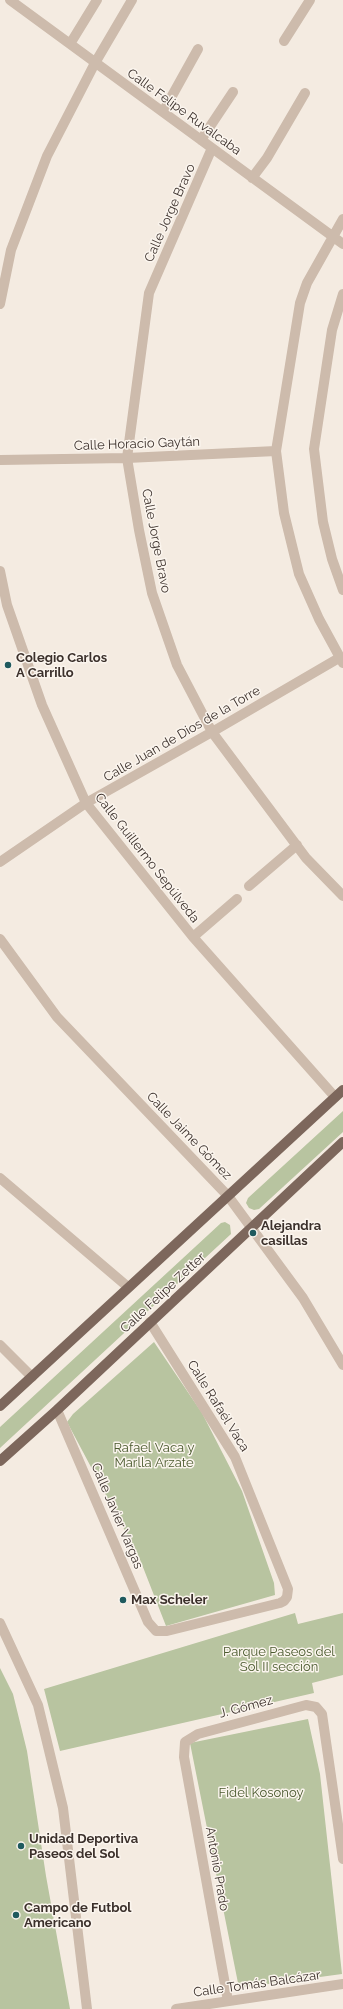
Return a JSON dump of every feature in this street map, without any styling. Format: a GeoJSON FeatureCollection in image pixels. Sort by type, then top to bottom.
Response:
{"type":"FeatureCollection","features":[{"type":"Feature","properties":{"kind":"main road"},"geometry":{"type":"LineString","coordinates":[[0,1406],[339,1094]]}},
{"type":"Feature","properties":{"kind":"main road","name":"Calle Felipe Zetter"},"geometry":{"type":"LineString","coordinates":[[0,1462],[343,1142]]}},
{"type":"Feature","properties":{"kind":"street","name":"Calle Felipe Ruvalcaba"},"geometry":{"type":"LineString","coordinates":[[10,0],[343,244]]}},
{"type":"Feature","properties":{"kind":"street"},"geometry":{"type":"LineString","coordinates":[[70,44],[97,0]]}},
{"type":"Feature","properties":{"kind":"street"},"geometry":{"type":"LineString","coordinates":[[0,304],[11,250],[47,156],[95,63],[132,0]]}},
{"type":"Feature","properties":{"kind":"street"},"geometry":{"type":"LineString","coordinates":[[284,41],[310,0]]}},
{"type":"Feature","properties":{"kind":"street"},"geometry":{"type":"LineString","coordinates":[[163,112],[198,49]]}},
{"type":"Feature","properties":{"kind":"street"},"geometry":{"type":"LineString","coordinates":[[201,140],[233,92]]}},
{"type":"Feature","properties":{"kind":"street"},"geometry":{"type":"LineString","coordinates":[[252,178],[267,158],[305,93]]}},
{"type":"Feature","properties":{"kind":"street","name":"Calle Jorge Bravo"},"geometry":{"type":"LineString","coordinates":[[212,148],[149,293],[128,458],[139,530],[152,593],[177,665],[212,732],[306,858],[343,896]]}},
{"type":"Feature","properties":{"kind":"street"},"geometry":{"type":"LineString","coordinates":[[341,661],[299,574],[284,513],[276,451],[300,303],[307,283],[332,236],[343,219]]}},
{"type":"Feature","properties":{"kind":"street"},"geometry":{"type":"LineString","coordinates":[[343,294],[332,330],[314,449],[323,522],[332,559],[343,590]]}},
{"type":"Feature","properties":{"kind":"street","name":"Calle Horacio Gaytán"},"geometry":{"type":"LineString","coordinates":[[0,460],[128,458],[276,451]]}},
{"type":"Feature","properties":{"kind":"street","name":"Calle Guillermo Sepúlveda"},"geometry":{"type":"LineString","coordinates":[[0,570],[6,605],[42,705],[86,803],[193,936],[339,1094]]}},
{"type":"Feature","properties":{"kind":"street","name":"Calle Juan de Dios de la Torre"},"geometry":{"type":"LineString","coordinates":[[0,862],[86,803],[341,661]]}},
{"type":"Feature","properties":{"kind":"street"},"geometry":{"type":"LineString","coordinates":[[250,886],[297,845]]}},
{"type":"Feature","properties":{"kind":"street"},"geometry":{"type":"LineString","coordinates":[[193,936],[237,899]]}},
{"type":"Feature","properties":{"kind":"street","name":"Calle Jaime Gómez"},"geometry":{"type":"LineString","coordinates":[[0,939],[57,1017],[228,1196],[303,1298],[343,1365]]}},
{"type":"Feature","properties":{"kind":"street"},"geometry":{"type":"LineString","coordinates":[[0,1178],[128,1287]]}},
{"type":"Feature","properties":{"kind":"street","name":"Calle Rafaél Vaca"},"geometry":{"type":"LineString","coordinates":[[150,1322],[235,1456],[288,1589],[287,1597],[280,1603],[166,1632],[156,1631]]}},
{"type":"Feature","properties":{"kind":"street"},"geometry":{"type":"LineString","coordinates":[[0,1345],[32,1377]]}},
{"type":"Feature","properties":{"kind":"street","name":"Calle Javier Vargas"},"geometry":{"type":"LineString","coordinates":[[57,1410],[148,1622],[156,1631]]}},
{"type":"Feature","properties":{"kind":"street"},"geometry":{"type":"LineString","coordinates":[[0,1623],[38,1705],[64,1808],[87,2009]]}},
{"type":"Feature","properties":{"kind":"street","name":"J. Gómez"},"geometry":{"type":"LineString","coordinates":[[185,1742],[198,1734],[306,1705],[316,1707],[322,1714],[343,1859]]}},
{"type":"Feature","properties":{"kind":"street","name":"Antonio Prado"},"geometry":{"type":"LineString","coordinates":[[185,1742],[184,1757],[228,2001]]}},
{"type":"Feature","properties":{"kind":"street","name":"Calle Tomás Balcázar"},"geometry":{"type":"LineString","coordinates":[[176,2009],[343,1984]]}},
{"type":"Feature","properties":{"kind":"green space"},"geometry":{"type":"Polygon","coordinates":[[[343,1111],[343,1132],[259,1209],[254,1210],[249,1208],[246,1203],[248,1198],[343,1111]]]}},
{"type":"Feature","properties":{"kind":"green space"},"geometry":{"type":"Polygon","coordinates":[[[225,1222],[230,1225],[231,1234],[0,1448],[0,1427],[221,1223],[225,1222]]]}},
{"type":"Feature","properties":{"kind":"green space","name":"Rafael Vaca y Marlla Arzate"},"geometry":{"type":"Polygon","coordinates":[[[154,1342],[202,1413],[242,1491],[274,1583],[275,1595],[166,1626],[139,1557],[67,1422],[73,1414],[154,1342]]]}},
{"type":"Feature","properties":{"kind":"green space","name":"Parque Paseos del Sol II sección"},"geometry":{"type":"Polygon","coordinates":[[[295,1613],[298,1624],[343,1613],[343,1675],[312,1683],[314,1693],[60,1751],[44,1689],[295,1613]]]}},
{"type":"Feature","properties":{"kind":"green space","name":"Unidad Deportiva Paseos del Sol"},"geometry":{"type":"Polygon","coordinates":[[[0,1668],[13,1694],[27,1751],[46,1876],[70,2009],[0,2009],[0,1668]]]}},
{"type":"Feature","properties":{"kind":"green space","name":"Fidel Kosonoy"},"geometry":{"type":"Polygon","coordinates":[[[308,1719],[320,1774],[342,1974],[239,1988],[190,1743],[308,1719]]]}},
{"type":"Feature","properties":{"kind":"place","name":"Colegio Carlos A Carrillo"},"geometry":{"type":"Point","coordinates":[8,665]}},
{"type":"Feature","properties":{"kind":"place","name":"Alejandra casillas"},"geometry":{"type":"Point","coordinates":[253,1233]}},
{"type":"Feature","properties":{"kind":"place","name":"Max Scheler"},"geometry":{"type":"Point","coordinates":[123,1600]}},
{"type":"Feature","properties":{"kind":"place","name":"Unidad Deportiva Paseos del Sol"},"geometry":{"type":"Point","coordinates":[21,1846]}},
{"type":"Feature","properties":{"kind":"place","name":"Campo de Futbol Americano"},"geometry":{"type":"Point","coordinates":[16,1915]}}]}
